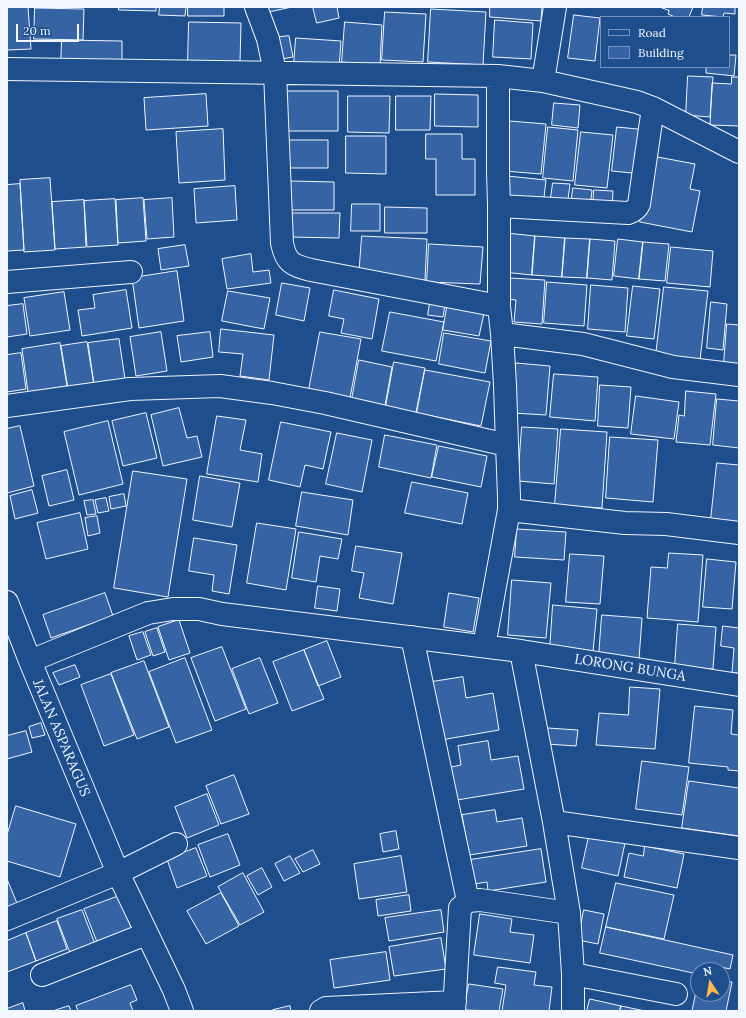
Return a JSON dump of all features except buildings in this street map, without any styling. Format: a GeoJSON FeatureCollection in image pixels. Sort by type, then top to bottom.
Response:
{"type":"FeatureCollection","features":[{"type":"Feature","properties":{"kind":"street"},"geometry":{"type":"LineString","coordinates":[[256,7],[268,39],[275,72],[282,243],[284,254],[288,261],[311,270],[499,306]]}},
{"type":"Feature","properties":{"kind":"street"},"geometry":{"type":"LineString","coordinates":[[543,81],[555,7]]}},
{"type":"Feature","properties":{"kind":"street"},"geometry":{"type":"LineString","coordinates":[[7,69],[498,76],[543,81],[636,102],[653,108],[739,152]]}},
{"type":"Feature","properties":{"kind":"street"},"geometry":{"type":"LineString","coordinates":[[484,646],[509,510],[510,496],[505,385],[499,306],[498,76]]}},
{"type":"Feature","properties":{"kind":"street"},"geometry":{"type":"LineString","coordinates":[[499,206],[628,213],[633,212],[639,204],[653,108]]}},
{"type":"Feature","properties":{"kind":"street"},"geometry":{"type":"LineString","coordinates":[[7,282],[131,272]]}},
{"type":"Feature","properties":{"kind":"street"},"geometry":{"type":"LineString","coordinates":[[502,334],[583,344],[673,367],[739,375]]}},
{"type":"Feature","properties":{"kind":"street"},"geometry":{"type":"LineString","coordinates":[[7,406],[130,389],[220,386],[272,393],[324,403],[507,445]]}},
{"type":"Feature","properties":{"kind":"street"},"geometry":{"type":"LineString","coordinates":[[509,510],[625,523],[666,524],[739,533]]}},
{"type":"Feature","properties":{"kind":"street","name":"JALAN ASPARAGUS"},"geometry":{"type":"LineString","coordinates":[[7,602],[30,662],[118,873],[174,990],[182,1011]]}},
{"type":"Feature","properties":{"kind":"street","name":"LORONG BUNGA"},"geometry":{"type":"LineString","coordinates":[[30,662],[148,613],[173,609],[199,609],[222,614],[521,651],[739,685]]}},
{"type":"Feature","properties":{"kind":"street"},"geometry":{"type":"LineString","coordinates":[[412,637],[468,901]]}},
{"type":"Feature","properties":{"kind":"street"},"geometry":{"type":"LineString","coordinates":[[521,651],[554,822],[569,914],[573,974],[573,1011]]}},
{"type":"Feature","properties":{"kind":"street"},"geometry":{"type":"LineString","coordinates":[[554,822],[739,848]]}},
{"type":"Feature","properties":{"kind":"street"},"geometry":{"type":"LineString","coordinates":[[7,919],[118,873],[176,844]]}},
{"type":"Feature","properties":{"kind":"street"},"geometry":{"type":"LineString","coordinates":[[321,1011],[326,1008],[455,1006],[460,908],[468,901],[480,900],[569,914]]}},
{"type":"Feature","properties":{"kind":"street"},"geometry":{"type":"LineString","coordinates":[[42,975],[146,934]]}},
{"type":"Feature","properties":{"kind":"street"},"geometry":{"type":"LineString","coordinates":[[573,974],[676,994]]}}]}
